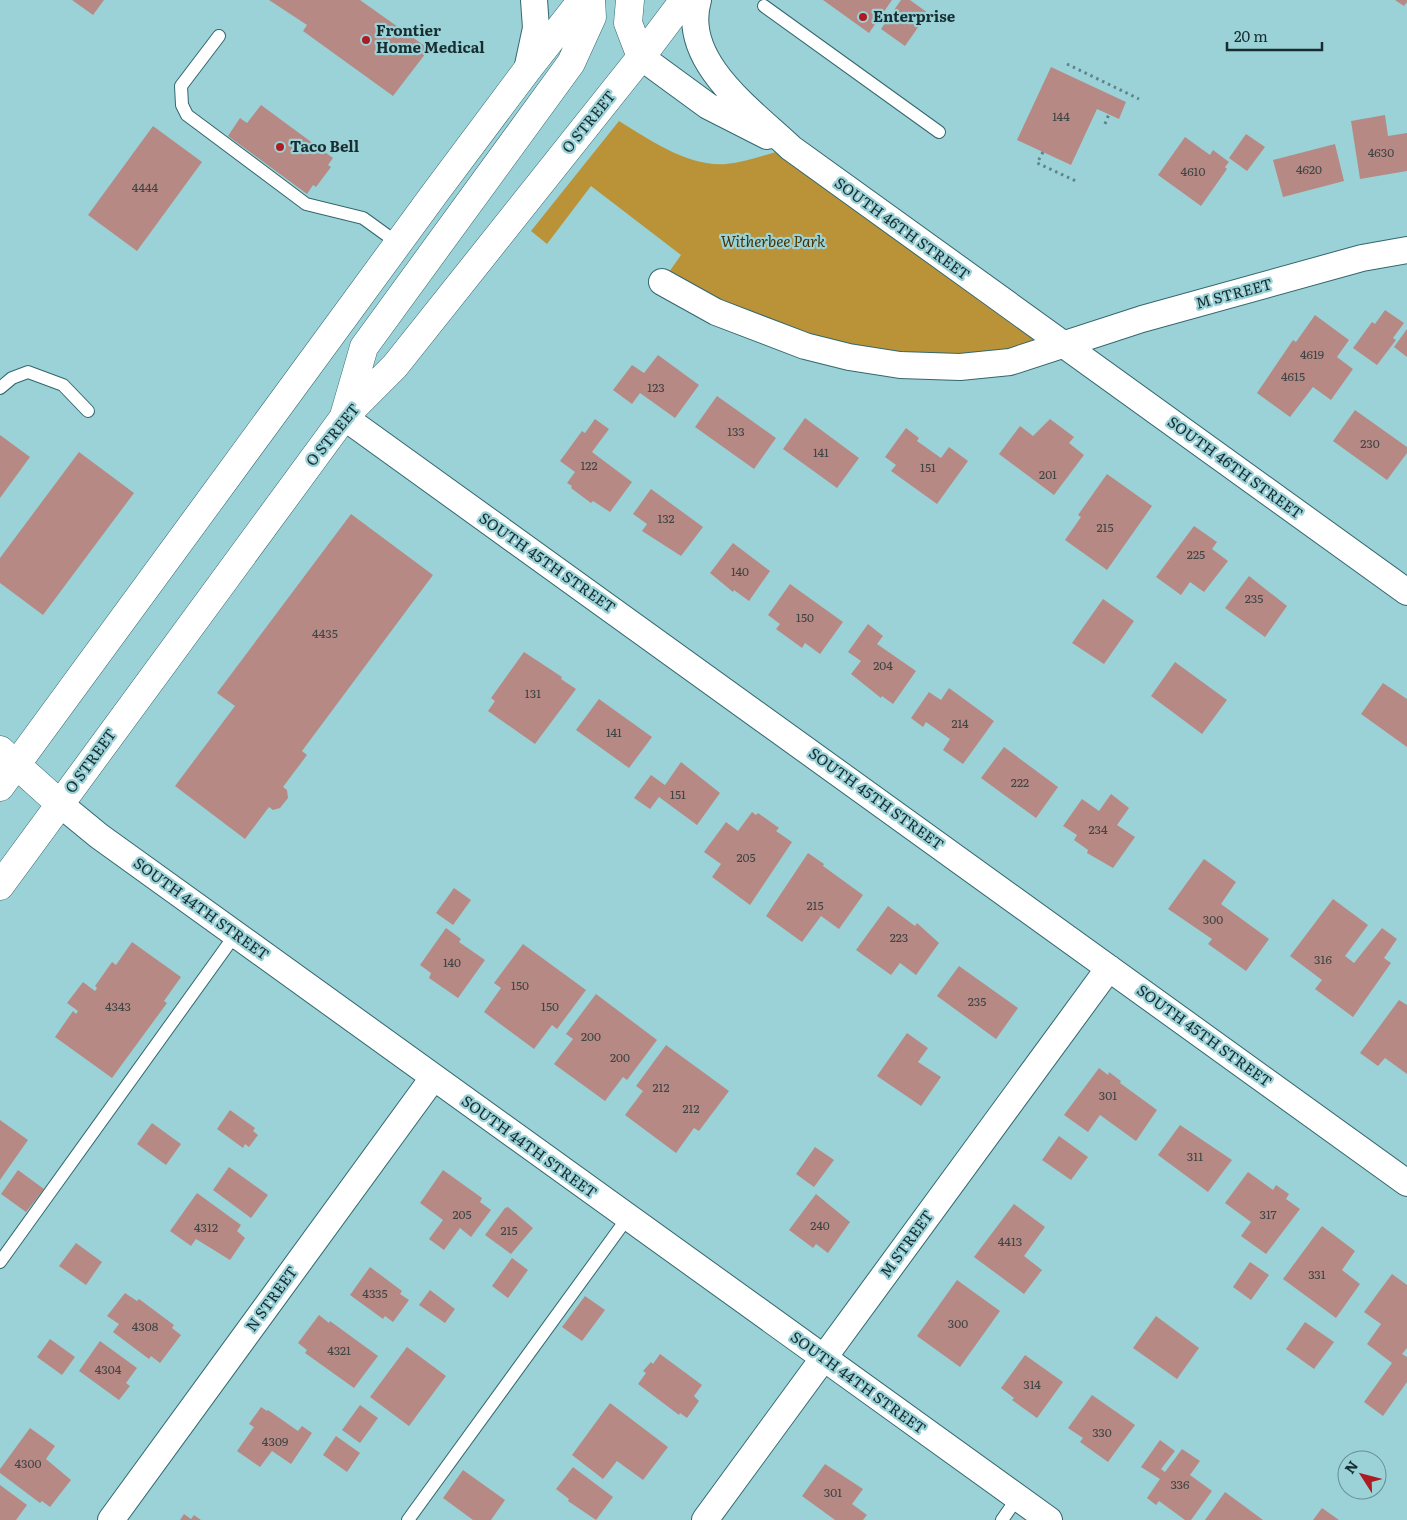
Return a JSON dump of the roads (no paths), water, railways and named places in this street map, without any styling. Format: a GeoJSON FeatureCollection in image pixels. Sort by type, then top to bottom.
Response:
{"type":"FeatureCollection","features":[{"type":"Feature","properties":{"kind":"main road"},"geometry":{"type":"LineString","coordinates":[[0,786],[8,758],[399,244],[527,70],[582,0]]}},
{"type":"Feature","properties":{"kind":"main road"},"geometry":{"type":"LineString","coordinates":[[344,417],[364,347],[571,63],[592,17],[591,0]]}},
{"type":"Feature","properties":{"kind":"main road"},"geometry":{"type":"LineString","coordinates":[[630,0],[628,24],[641,57]]}},
{"type":"Feature","properties":{"kind":"main road","name":"O STREET"},"geometry":{"type":"LineString","coordinates":[[0,886],[344,417],[395,366],[641,57],[684,0]]}},
{"type":"Feature","properties":{"kind":"main road","name":"SOUTH 44TH STREET"},"geometry":{"type":"LineString","coordinates":[[8,758],[60,804]]}},
{"type":"Feature","properties":{"kind":"street"},"geometry":{"type":"LineString","coordinates":[[527,70],[536,28],[534,0]]}},
{"type":"Feature","properties":{"kind":"street","name":"SOUTH 46TH STREET"},"geometry":{"type":"LineString","coordinates":[[698,0],[695,33],[701,52],[707,62],[726,86],[791,148],[1407,592]]}},
{"type":"Feature","properties":{"kind":"street","name":"SOUTH 46TH STREET"},"geometry":{"type":"LineString","coordinates":[[641,57],[708,106],[791,148]]}},
{"type":"Feature","properties":{"kind":"street","name":"M STREET"},"geometry":{"type":"LineString","coordinates":[[1062,344],[1142,319],[1318,270],[1407,250]]}},
{"type":"Feature","properties":{"kind":"street"},"geometry":{"type":"LineString","coordinates":[[662,282],[716,312],[760,331],[805,346],[849,357],[900,364],[960,368],[1010,362],[1062,344]]}},
{"type":"Feature","properties":{"kind":"street","name":"SOUTH 45TH STREET"},"geometry":{"type":"LineString","coordinates":[[344,417],[1407,1182]]}},
{"type":"Feature","properties":{"kind":"street","name":"SOUTH 44TH STREET"},"geometry":{"type":"LineString","coordinates":[[60,804],[100,836],[235,935],[1049,1520]]}},
{"type":"Feature","properties":{"kind":"street","name":"M STREET"},"geometry":{"type":"LineString","coordinates":[[705,1520],[1109,968]]}},
{"type":"Feature","properties":{"kind":"street","name":"N STREET"},"geometry":{"type":"LineString","coordinates":[[111,1520],[433,1078]]}},
{"type":"Feature","properties":{"kind":"lane"},"geometry":{"type":"LineString","coordinates":[[764,6],[939,132]]}},
{"type":"Feature","properties":{"kind":"lane"},"geometry":{"type":"LineString","coordinates":[[219,36],[181,86],[182,106],[187,115],[306,204],[362,218],[399,244]]}},
{"type":"Feature","properties":{"kind":"lane"},"geometry":{"type":"LineString","coordinates":[[0,388],[12,378],[28,372],[63,385],[88,412]]}},
{"type":"Feature","properties":{"kind":"lane"},"geometry":{"type":"LineString","coordinates":[[0,1262],[235,935]]}},
{"type":"Feature","properties":{"kind":"lane"},"geometry":{"type":"LineString","coordinates":[[408,1520],[628,1218]]}},
{"type":"Feature","properties":{"kind":"lane"},"geometry":{"type":"LineString","coordinates":[[1002,1520],[1018,1497]]}},
{"type":"Feature","properties":{"kind":"place","name":"Enterprise"},"geometry":{"type":"Point","coordinates":[863,17]}},
{"type":"Feature","properties":{"kind":"place","name":"Frontier Home Medical"},"geometry":{"type":"Point","coordinates":[366,40]}},
{"type":"Feature","properties":{"kind":"place","name":"Taco Bell"},"geometry":{"type":"Point","coordinates":[280,147]}},
{"type":"Feature","properties":{"kind":"park label","name":"Witherbee Park"},"geometry":{"type":"Point","coordinates":[773,242]}}]}
